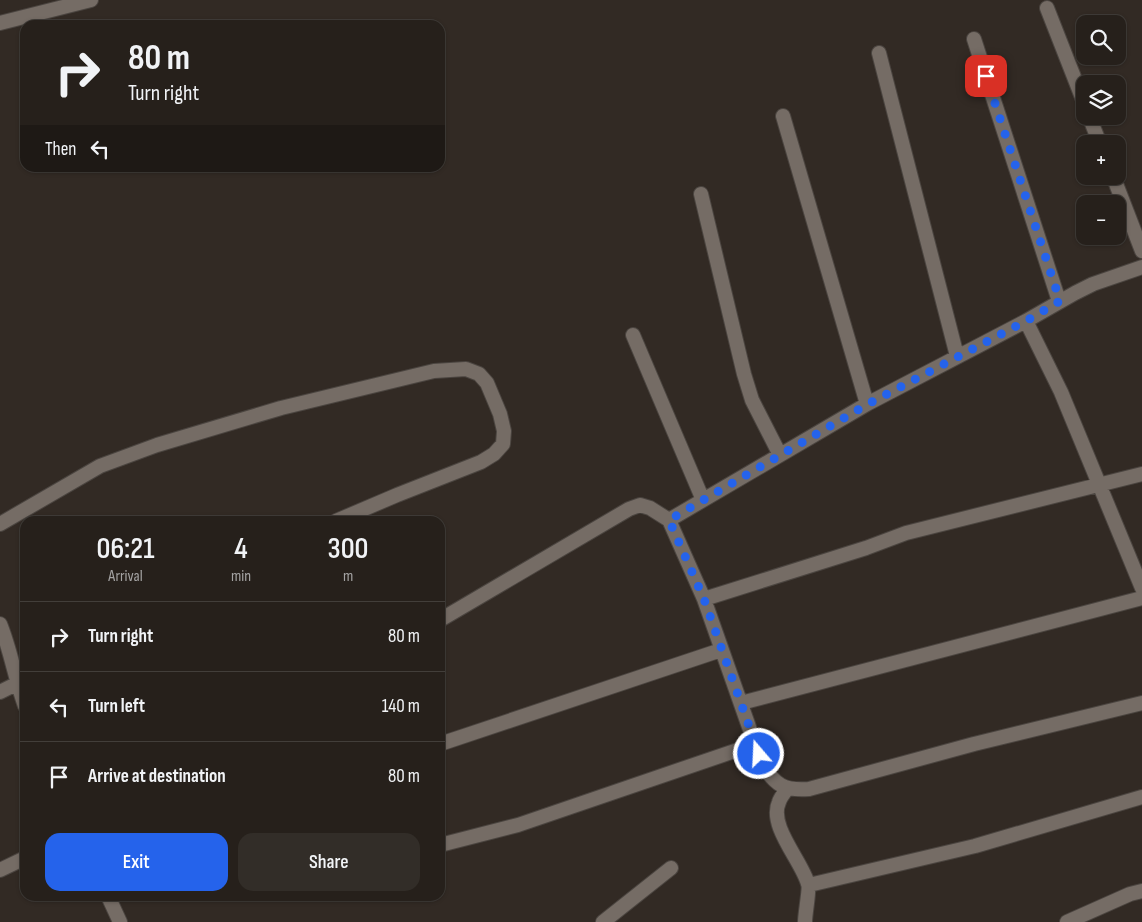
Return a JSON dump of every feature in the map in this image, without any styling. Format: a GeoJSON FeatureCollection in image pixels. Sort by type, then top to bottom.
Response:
{"type":"FeatureCollection","features":[{"type":"Feature","properties":{"kind":"street"},"geometry":{"type":"LineString","coordinates":[[0,22],[91,0]]}},
{"type":"Feature","properties":{"kind":"street"},"geometry":{"type":"LineString","coordinates":[[1047,8],[1076,82]]}},
{"type":"Feature","properties":{"kind":"street"},"geometry":{"type":"LineString","coordinates":[[974,39],[1060,301]]}},
{"type":"Feature","properties":{"kind":"street"},"geometry":{"type":"LineString","coordinates":[[878,52],[957,356]]}},
{"type":"Feature","properties":{"kind":"street"},"geometry":{"type":"LineString","coordinates":[[783,116],[868,404]]}},
{"type":"Feature","properties":{"kind":"street"},"geometry":{"type":"LineString","coordinates":[[1116,185],[1142,251]]}},
{"type":"Feature","properties":{"kind":"street"},"geometry":{"type":"LineString","coordinates":[[701,194],[744,374],[752,400],[780,455]]}},
{"type":"Feature","properties":{"kind":"street"},"geometry":{"type":"LineString","coordinates":[[669,520],[868,404],[957,356],[1093,284],[1142,267]]}},
{"type":"Feature","properties":{"kind":"street"},"geometry":{"type":"LineString","coordinates":[[1026,321],[1061,392],[1142,588]]}},
{"type":"Feature","properties":{"kind":"street"},"geometry":{"type":"LineString","coordinates":[[633,335],[703,500]]}},
{"type":"Feature","properties":{"kind":"street"},"geometry":{"type":"LineString","coordinates":[[0,524],[100,466],[157,445],[281,408],[409,376],[455,369],[466,369],[479,374],[487,382],[500,414],[504,431],[503,444],[494,454],[481,462],[397,494],[347,516]]}},
{"type":"Feature","properties":{"kind":"street"},"geometry":{"type":"LineString","coordinates":[[704,599],[866,548],[906,532],[1142,474]]}},
{"type":"Feature","properties":{"kind":"street"},"geometry":{"type":"LineString","coordinates":[[445,617],[629,509],[640,505],[650,508],[669,520],[704,599],[762,764],[776,783],[787,789],[809,789],[974,744],[1142,703]]}},
{"type":"Feature","properties":{"kind":"street"},"geometry":{"type":"LineString","coordinates":[[741,703],[1142,598]]}},
{"type":"Feature","properties":{"kind":"street"},"geometry":{"type":"LineString","coordinates":[[0,624],[20,679]]}},
{"type":"Feature","properties":{"kind":"street"},"geometry":{"type":"LineString","coordinates":[[445,742],[721,650]]}},
{"type":"Feature","properties":{"kind":"street"},"geometry":{"type":"LineString","coordinates":[[0,692],[20,682]]}},
{"type":"Feature","properties":{"kind":"street"},"geometry":{"type":"LineString","coordinates":[[445,844],[518,825],[755,744]]}},
{"type":"Feature","properties":{"kind":"street"},"geometry":{"type":"LineString","coordinates":[[787,789],[778,803],[776,814],[780,827],[809,885],[804,922]]}},
{"type":"Feature","properties":{"kind":"street"},"geometry":{"type":"LineString","coordinates":[[809,885],[975,846],[1142,797]]}},
{"type":"Feature","properties":{"kind":"street"},"geometry":{"type":"LineString","coordinates":[[0,870],[20,860]]}},
{"type":"Feature","properties":{"kind":"street"},"geometry":{"type":"LineString","coordinates":[[603,922],[671,868]]}},
{"type":"Feature","properties":{"kind":"street"},"geometry":{"type":"LineString","coordinates":[[1067,922],[1130,894],[1142,891]]}},
{"type":"Feature","properties":{"kind":"street"},"geometry":{"type":"LineString","coordinates":[[110,901],[120,922]]}},
{"type":"Feature","properties":{"kind":"route"},"geometry":{"type":"LineString","coordinates":[[759,754],[704,599],[669,520],[868,404],[1026,321],[1060,301],[986,76]]}}]}
